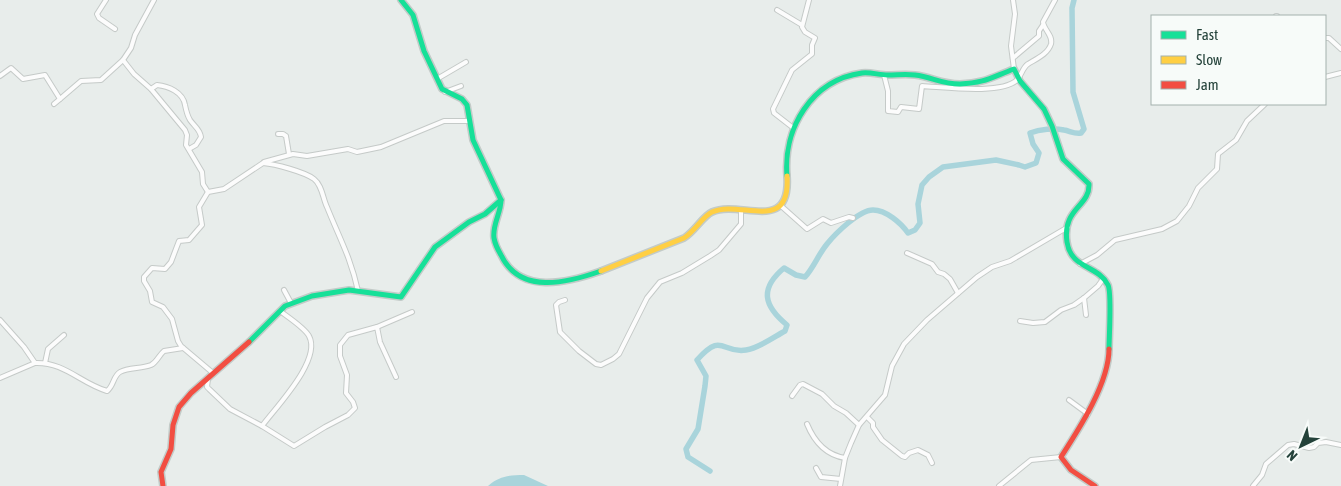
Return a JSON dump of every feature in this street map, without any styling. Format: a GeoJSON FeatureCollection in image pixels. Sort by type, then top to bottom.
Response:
{"type":"FeatureCollection","features":[{"type":"Feature","properties":{"kind":"main road"},"geometry":{"type":"LineString","coordinates":[[401,0],[413,15],[420,43],[445,92],[458,96],[465,102],[471,133],[501,200],[502,208],[494,231],[494,238],[507,267],[524,277],[551,283],[605,269],[680,239],[693,232],[705,217],[712,212],[741,210],[766,212],[780,205],[786,193],[786,155],[792,127],[814,98],[834,82],[860,73],[885,79],[915,75],[931,82],[962,84],[990,80],[1014,69],[1018,79],[1040,103],[1052,126],[1063,159],[1086,181],[1089,187],[1086,198],[1069,217],[1066,237],[1069,252],[1073,258],[1107,283],[1109,290],[1109,352],[1104,374],[1088,414],[1061,457],[1071,469],[1095,486]]}},
{"type":"Feature","properties":{"kind":"main road"},"geometry":{"type":"LineString","coordinates":[[163,486],[161,472],[171,449],[173,425],[177,410],[191,393],[214,374],[280,311],[291,303],[320,294],[358,291],[394,297],[403,296],[435,247],[469,222],[485,214],[501,200]]}},
{"type":"Feature","properties":{"kind":"street"},"geometry":{"type":"LineString","coordinates":[[106,0],[97,16],[115,29]]}},
{"type":"Feature","properties":{"kind":"street"},"geometry":{"type":"LineString","coordinates":[[54,104],[81,81],[101,80],[123,60],[131,48],[135,35],[154,0]]}},
{"type":"Feature","properties":{"kind":"street"},"geometry":{"type":"LineString","coordinates":[[792,127],[773,109],[792,70],[812,54],[815,38],[804,31],[802,25],[809,0]]}},
{"type":"Feature","properties":{"kind":"street"},"geometry":{"type":"LineString","coordinates":[[1013,0],[1015,14],[1011,46],[1014,69]]}},
{"type":"Feature","properties":{"kind":"street"},"geometry":{"type":"LineString","coordinates":[[885,79],[888,91],[888,111],[898,112],[901,107],[919,109],[921,88],[923,86],[950,89],[992,88],[1007,85],[1018,79],[1024,67],[1040,57],[1051,44],[1044,20],[1056,0]]}},
{"type":"Feature","properties":{"kind":"street"},"geometry":{"type":"LineString","coordinates":[[777,10],[802,25]]}},
{"type":"Feature","properties":{"kind":"street"},"geometry":{"type":"LineString","coordinates":[[1012,58],[1039,36],[1039,31],[1044,25]]}},
{"type":"Feature","properties":{"kind":"street"},"geometry":{"type":"LineString","coordinates":[[1326,38],[1329,38],[1341,50]]}},
{"type":"Feature","properties":{"kind":"street"},"geometry":{"type":"LineString","coordinates":[[123,60],[134,74],[151,89],[185,130],[187,135],[186,143],[202,172],[203,184],[208,192]]}},
{"type":"Feature","properties":{"kind":"street"},"geometry":{"type":"LineString","coordinates":[[437,79],[466,62]]}},
{"type":"Feature","properties":{"kind":"street"},"geometry":{"type":"LineString","coordinates":[[0,76],[10,68],[23,79],[45,75],[60,99]]}},
{"type":"Feature","properties":{"kind":"street"},"geometry":{"type":"LineString","coordinates":[[1326,77],[1341,73]]}},
{"type":"Feature","properties":{"kind":"street"},"geometry":{"type":"LineString","coordinates":[[151,89],[160,85],[172,89],[184,101],[190,120],[199,130],[201,137],[196,145],[189,149]]}},
{"type":"Feature","properties":{"kind":"street"},"geometry":{"type":"LineString","coordinates":[[445,92],[461,86]]}},
{"type":"Feature","properties":{"kind":"street"},"geometry":{"type":"LineString","coordinates":[[1080,264],[1097,255],[1115,240],[1162,229],[1177,221],[1189,206],[1198,188],[1217,169],[1218,154],[1236,140],[1247,121],[1264,105]]}},
{"type":"Feature","properties":{"kind":"street"},"geometry":{"type":"LineString","coordinates":[[214,374],[183,348],[178,341],[172,319],[163,307],[152,302],[150,291],[144,282],[144,277],[152,268],[165,269],[171,262],[180,240],[189,240],[202,225],[199,207],[208,192],[224,189],[263,163],[289,154],[298,153],[307,156],[348,149],[357,152],[381,147],[435,124],[447,121],[470,120]]}},
{"type":"Feature","properties":{"kind":"street"},"geometry":{"type":"LineString","coordinates":[[187,135],[195,126]]}},
{"type":"Feature","properties":{"kind":"street"},"geometry":{"type":"LineString","coordinates":[[278,134],[285,135],[289,154]]}},
{"type":"Feature","properties":{"kind":"street"},"geometry":{"type":"LineString","coordinates":[[263,163],[279,165],[310,177],[318,183],[351,262],[358,291]]}},
{"type":"Feature","properties":{"kind":"street"},"geometry":{"type":"LineString","coordinates":[[780,205],[807,230],[823,219],[831,223],[849,217],[853,218]]}},
{"type":"Feature","properties":{"kind":"street"},"geometry":{"type":"LineString","coordinates":[[565,300],[556,305],[560,332],[579,352],[596,364],[601,365],[613,359],[623,348],[644,304],[654,290],[663,281],[699,263],[719,250],[742,224],[741,210]]}},
{"type":"Feature","properties":{"kind":"street"},"geometry":{"type":"LineString","coordinates":[[840,486],[845,458],[860,425],[884,395],[892,366],[904,344],[958,293],[988,270],[1010,262],[1053,235],[1068,228]]}},
{"type":"Feature","properties":{"kind":"street"},"geometry":{"type":"LineString","coordinates":[[908,253],[932,264],[938,272],[950,279],[958,293]]}},
{"type":"Feature","properties":{"kind":"street"},"geometry":{"type":"LineString","coordinates":[[1020,321],[1032,324],[1045,322],[1061,310],[1074,306],[1098,286],[1103,279]]}},
{"type":"Feature","properties":{"kind":"street"},"geometry":{"type":"LineString","coordinates":[[284,290],[291,303]]}},
{"type":"Feature","properties":{"kind":"street"},"geometry":{"type":"LineString","coordinates":[[1084,298],[1086,315]]}},
{"type":"Feature","properties":{"kind":"street"},"geometry":{"type":"LineString","coordinates":[[262,426],[304,370],[312,350],[307,333],[280,311]]}},
{"type":"Feature","properties":{"kind":"street"},"geometry":{"type":"LineString","coordinates":[[208,379],[207,387],[220,400],[240,415],[262,426],[280,439],[296,446],[352,412],[355,407],[346,393],[346,372],[340,356],[340,345],[343,340],[348,335],[377,327],[412,312]]}},
{"type":"Feature","properties":{"kind":"street"},"geometry":{"type":"LineString","coordinates":[[0,321],[24,348],[35,364]]}},
{"type":"Feature","properties":{"kind":"street"},"geometry":{"type":"LineString","coordinates":[[377,327],[380,342],[396,377]]}},
{"type":"Feature","properties":{"kind":"street"},"geometry":{"type":"LineString","coordinates":[[45,363],[48,349],[64,336]]}},
{"type":"Feature","properties":{"kind":"street"},"geometry":{"type":"LineString","coordinates":[[0,378],[35,364],[45,363],[63,368],[107,391],[111,388],[115,376],[119,372],[150,365],[164,351],[183,348]]}},
{"type":"Feature","properties":{"kind":"street"},"geometry":{"type":"LineString","coordinates":[[792,396],[800,385],[804,385],[822,394],[834,406],[860,425]]}},
{"type":"Feature","properties":{"kind":"street"},"geometry":{"type":"LineString","coordinates":[[1069,400],[1088,414]]}},
{"type":"Feature","properties":{"kind":"street"},"geometry":{"type":"LineString","coordinates":[[866,416],[873,423],[873,427],[882,440],[903,457],[918,450],[928,455],[932,463]]}},
{"type":"Feature","properties":{"kind":"street"},"geometry":{"type":"LineString","coordinates":[[807,424],[815,442],[824,447],[829,453],[845,458]]}},
{"type":"Feature","properties":{"kind":"street"},"geometry":{"type":"LineString","coordinates":[[1253,486],[1262,475],[1266,464],[1288,445],[1294,444],[1311,448],[1318,443],[1326,442],[1341,445]]}},
{"type":"Feature","properties":{"kind":"street"},"geometry":{"type":"LineString","coordinates":[[999,486],[1032,460],[1061,457]]}},
{"type":"Feature","properties":{"kind":"street"},"geometry":{"type":"LineString","coordinates":[[816,468],[821,477],[841,479]]}},
{"type":"Feature","properties":{"kind":"water"},"geometry":{"type":"Polygon","coordinates":[[[524,475],[548,486],[488,486],[496,480],[505,477],[524,475]]]}},
{"type":"Feature","properties":{"kind":"waterway"},"geometry":{"type":"LineString","coordinates":[[710,471],[688,457],[686,449],[698,429],[705,386],[706,376],[697,360],[706,351],[717,345],[738,350],[751,349],[785,331],[787,325],[773,311],[768,297],[771,283],[784,268],[796,275],[805,277],[824,248],[836,234],[854,218],[867,211],[883,212],[897,221],[908,233],[915,230],[920,223],[918,204],[922,185],[929,177],[943,167],[996,160],[1025,167],[1036,163],[1039,153],[1033,144],[1030,133],[1051,129],[1081,133],[1084,129],[1073,92],[1072,8],[1074,0]]}},
{"type":"Feature","properties":{"kind":"traffic: fast"},"geometry":{"type":"LineString","coordinates":[[401,0],[413,15],[424,51],[442,89],[462,99],[467,105],[473,140],[501,200],[494,228],[494,238],[509,268],[520,276],[532,281],[545,282],[559,282],[601,271]]}},
{"type":"Feature","properties":{"kind":"traffic: fast"},"geometry":{"type":"LineString","coordinates":[[787,176],[787,158],[790,141],[796,125],[804,110],[815,96],[828,85],[862,73],[921,76],[947,83],[960,84],[982,81],[1014,69],[1020,81],[1044,109],[1063,159],[1089,184],[1085,198],[1068,222],[1067,242],[1074,257],[1098,274],[1108,285],[1110,306],[1109,349]]}},
{"type":"Feature","properties":{"kind":"traffic: fast"},"geometry":{"type":"LineString","coordinates":[[249,342],[285,306],[312,296],[349,290],[401,297],[435,247],[469,222],[485,214],[501,200]]}},
{"type":"Feature","properties":{"kind":"traffic: slow"},"geometry":{"type":"LineString","coordinates":[[601,271],[684,238],[712,212],[723,209],[772,210],[781,205],[786,194],[787,176]]}},
{"type":"Feature","properties":{"kind":"traffic: jam"},"geometry":{"type":"LineString","coordinates":[[163,486],[161,472],[171,449],[173,425],[179,407],[191,393],[249,342]]}},
{"type":"Feature","properties":{"kind":"traffic: jam"},"geometry":{"type":"LineString","coordinates":[[1095,486],[1071,470],[1061,457],[1099,391],[1108,362],[1109,349]]}}]}
